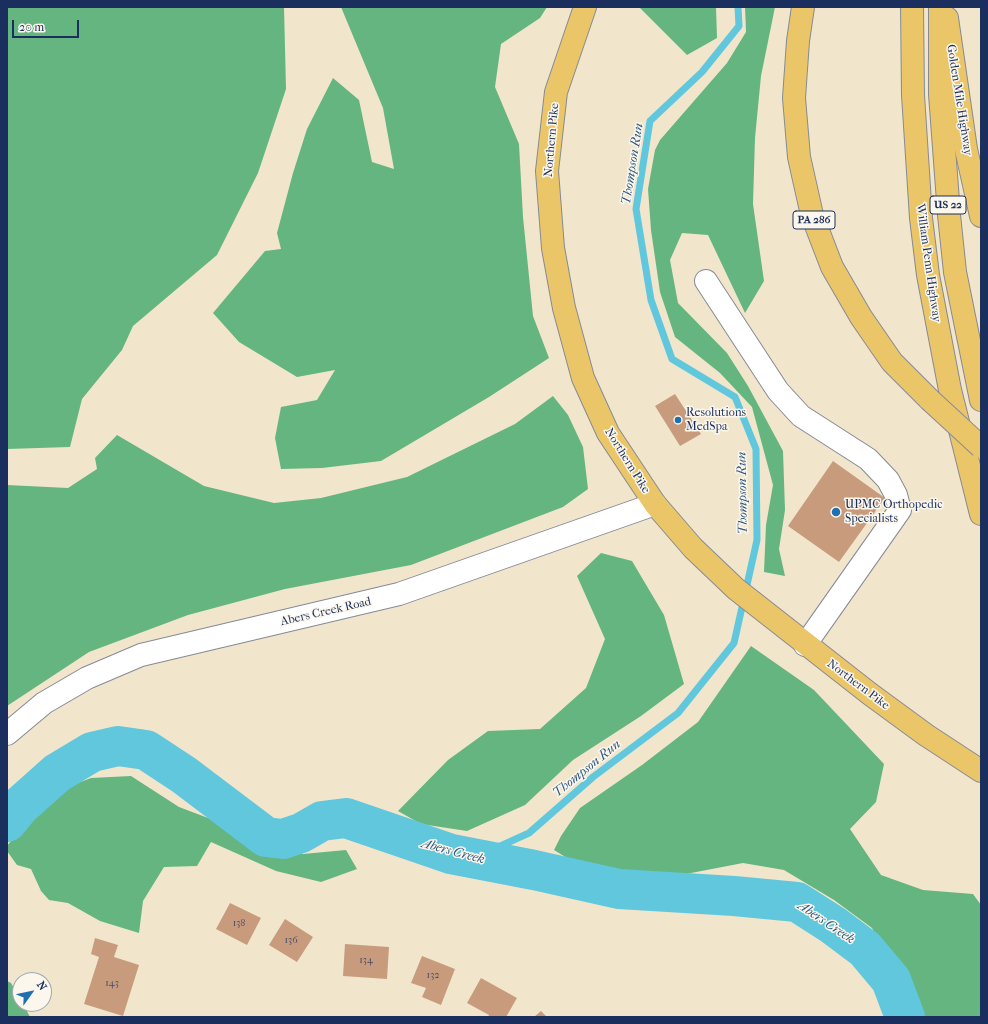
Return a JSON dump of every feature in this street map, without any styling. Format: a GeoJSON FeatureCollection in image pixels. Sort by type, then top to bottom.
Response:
{"type":"FeatureCollection","features":[{"type":"Feature","properties":{"kind":"main road","name":"Northern Pike"},"geometry":{"type":"LineString","coordinates":[[585,7],[556,92],[547,171],[553,248],[564,308],[583,378],[608,433],[655,504],[693,548],[736,589],[805,645],[926,735],[981,771]]}},
{"type":"Feature","properties":{"kind":"main road","name":"PA 286"},"geometry":{"type":"LineString","coordinates":[[803,7],[798,40],[794,98],[799,157],[812,214],[832,267],[860,318],[892,362],[930,400],[981,447]]}},
{"type":"Feature","properties":{"kind":"main road","name":"William Penn Highway"},"geometry":{"type":"LineString","coordinates":[[912,7],[913,95],[921,218],[928,275],[950,390],[981,514]]}},
{"type":"Feature","properties":{"kind":"main road","name":"US 22"},"geometry":{"type":"LineString","coordinates":[[940,7],[940,94],[949,215],[956,278],[981,400]]}},
{"type":"Feature","properties":{"kind":"main road","name":"Golden Mile Highway"},"geometry":{"type":"LineString","coordinates":[[945,7],[966,149],[979,200]]}},
{"type":"Feature","properties":{"kind":"street"},"geometry":{"type":"LineString","coordinates":[[706,281],[778,391],[801,416],[868,459],[888,480],[896,495],[900,510],[805,645]]}},
{"type":"Feature","properties":{"kind":"street","name":"Abers Creek Road"},"geometry":{"type":"LineString","coordinates":[[7,734],[44,703],[87,678],[141,655],[399,594],[655,504]]}},
{"type":"Feature","properties":{"kind":"green space"},"geometry":{"type":"Polygon","coordinates":[[[7,7],[284,7],[286,89],[258,173],[217,255],[133,326],[122,350],[82,399],[70,447],[7,449],[7,7]]]}},
{"type":"Feature","properties":{"kind":"green space"},"geometry":{"type":"Polygon","coordinates":[[[341,7],[547,7],[540,18],[501,44],[495,87],[519,144],[523,217],[533,316],[549,358],[489,397],[381,461],[322,468],[281,469],[275,438],[281,407],[317,400],[335,370],[297,377],[239,342],[213,313],[265,251],[281,249],[277,233],[293,173],[307,129],[333,78],[359,100],[372,162],[394,169],[383,108],[341,7]]]}},
{"type":"Feature","properties":{"kind":"green space"},"geometry":{"type":"Polygon","coordinates":[[[639,7],[716,7],[717,38],[687,55],[639,7]]]}},
{"type":"Feature","properties":{"kind":"green space"},"geometry":{"type":"Polygon","coordinates":[[[745,7],[775,7],[761,76],[755,138],[753,204],[764,281],[745,313],[708,235],[682,233],[670,260],[678,303],[727,353],[748,386],[783,451],[785,510],[779,549],[785,576],[764,572],[766,525],[773,485],[752,407],[720,373],[675,337],[660,292],[651,230],[648,189],[655,150],[660,140],[727,63],[746,32],[745,7]]]}},
{"type":"Feature","properties":{"kind":"green space"},"geometry":{"type":"Polygon","coordinates":[[[553,396],[568,415],[583,447],[588,489],[563,507],[411,565],[285,589],[188,615],[89,652],[7,706],[7,485],[68,488],[97,469],[95,458],[117,435],[204,486],[274,503],[321,498],[407,477],[515,424],[553,396]]]}},
{"type":"Feature","properties":{"kind":"green space"},"geometry":{"type":"Polygon","coordinates":[[[601,553],[632,561],[664,615],[684,684],[641,716],[573,760],[525,805],[467,831],[421,824],[398,811],[448,760],[488,731],[540,729],[586,688],[605,639],[577,576],[601,553]]]}},
{"type":"Feature","properties":{"kind":"green space"},"geometry":{"type":"Polygon","coordinates":[[[751,646],[814,690],[884,764],[876,802],[850,829],[881,875],[923,890],[973,894],[981,905],[981,1017],[922,1017],[893,971],[872,928],[834,900],[784,870],[743,863],[665,878],[590,872],[554,850],[561,836],[580,808],[642,765],[698,722],[751,646]]]}},
{"type":"Feature","properties":{"kind":"green space"},"geometry":{"type":"Polygon","coordinates":[[[131,776],[179,807],[303,854],[346,850],[357,869],[321,882],[276,871],[211,842],[197,866],[164,867],[143,901],[139,933],[100,921],[68,903],[49,900],[41,891],[31,869],[17,865],[7,851],[7,846],[49,794],[91,778],[131,776]]]}},
{"type":"Feature","properties":{"kind":"green space"},"geometry":{"type":"Polygon","coordinates":[[[7,981],[12,985],[12,1012],[27,1012],[30,1017],[7,1017],[7,981]]]}},
{"type":"Feature","properties":{"kind":"building","name":"Resolutions MedSpa"},"geometry":{"type":"Polygon","coordinates":[[[675,394],[701,434],[680,446],[655,406],[675,394]]]}},
{"type":"Feature","properties":{"kind":"building","name":"UPMC Orthopedic Specialists"},"geometry":{"type":"Polygon","coordinates":[[[833,461],[885,498],[839,562],[788,526],[833,461]]]}},
{"type":"Feature","properties":{"kind":"building"},"geometry":{"type":"Polygon","coordinates":[[[230,903],[261,918],[247,945],[216,929],[230,903]]]}},
{"type":"Feature","properties":{"kind":"building"},"geometry":{"type":"Polygon","coordinates":[[[285,919],[313,937],[297,962],[269,945],[285,919]]]}},
{"type":"Feature","properties":{"kind":"building"},"geometry":{"type":"Polygon","coordinates":[[[95,938],[118,945],[114,957],[139,965],[123,1016],[84,1004],[99,957],[91,954],[95,938]]]}},
{"type":"Feature","properties":{"kind":"building"},"geometry":{"type":"Polygon","coordinates":[[[345,944],[389,947],[387,979],[343,976],[345,944]]]}},
{"type":"Feature","properties":{"kind":"building"},"geometry":{"type":"Polygon","coordinates":[[[422,956],[455,969],[441,1005],[422,997],[426,988],[411,983],[422,956]]]}},
{"type":"Feature","properties":{"kind":"building"},"geometry":{"type":"Polygon","coordinates":[[[481,978],[517,998],[506,1017],[488,1017],[489,1015],[467,1003],[481,978]]]}},
{"type":"Feature","properties":{"kind":"building"},"geometry":{"type":"Polygon","coordinates":[[[541,1011],[547,1017],[534,1017],[541,1011]]]}},
{"type":"Feature","properties":{"kind":"waterway","name":"Thompson Run"},"geometry":{"type":"LineString","coordinates":[[474,858],[529,833],[593,777],[678,713],[734,643],[757,540],[756,449],[735,397],[672,359],[651,300],[636,209],[650,121],[702,72],[739,26],[738,7]]}},
{"type":"Feature","properties":{"kind":"waterway","name":"Abers Creek"},"geometry":{"type":"LineString","coordinates":[[7,822],[20,806],[57,773],[92,752],[118,746],[146,750],[184,775],[266,837],[283,839],[301,833],[322,821],[346,818],[451,854],[534,870],[619,889],[734,896],[797,902],[833,925],[865,949],[891,980],[905,1017]]}},
{"type":"Feature","properties":{"kind":"place","name":"Resolutions MedSpa"},"geometry":{"type":"Point","coordinates":[678,420]}},
{"type":"Feature","properties":{"kind":"place","name":"UPMC Orthopedic Specialists"},"geometry":{"type":"Point","coordinates":[836,512]}}]}
